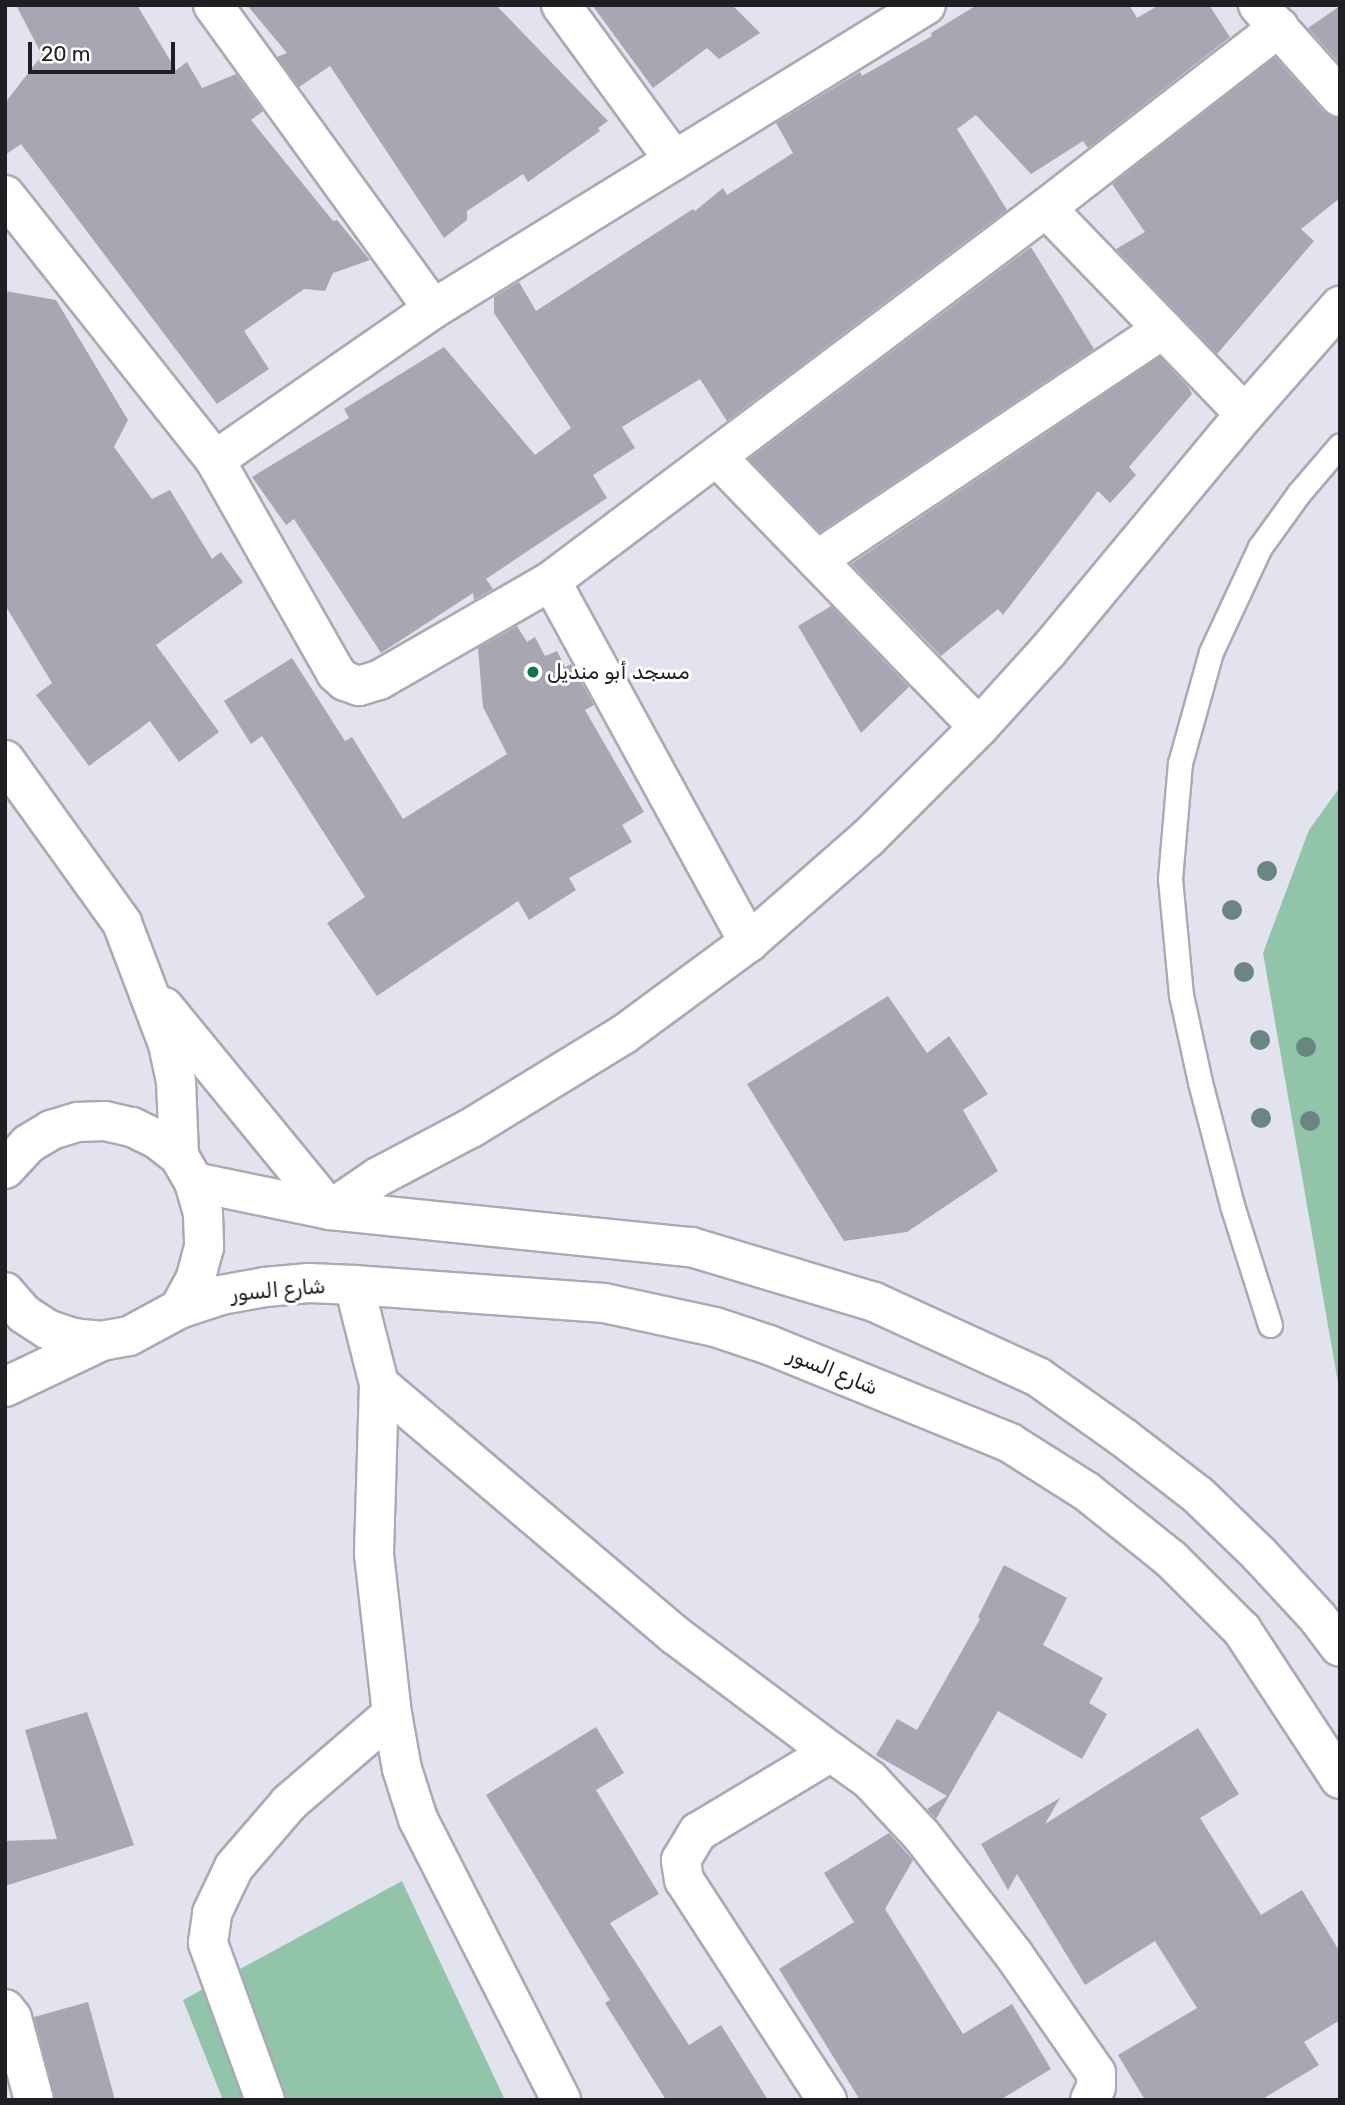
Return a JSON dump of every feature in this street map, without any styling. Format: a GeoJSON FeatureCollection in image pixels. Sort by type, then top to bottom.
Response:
{"type":"FeatureCollection","features":[{"type":"Feature","properties":{"kind":"street"},"geometry":{"type":"LineString","coordinates":[[213,5],[433,309]]}},
{"type":"Feature","properties":{"kind":"street"},"geometry":{"type":"LineString","coordinates":[[561,5],[674,160]]}},
{"type":"Feature","properties":{"kind":"street"},"geometry":{"type":"LineString","coordinates":[[215,460],[433,309],[926,5]]}},
{"type":"Feature","properties":{"kind":"street"},"geometry":{"type":"LineString","coordinates":[[5,195],[215,460],[336,673],[345,681],[359,686],[379,680],[551,582],[1046,208],[1269,16],[1340,96]]}},
{"type":"Feature","properties":{"kind":"street"},"geometry":{"type":"LineString","coordinates":[[1046,208],[1245,414]]}},
{"type":"Feature","properties":{"kind":"street"},"geometry":{"type":"LineString","coordinates":[[330,1210],[378,1177],[565,1072],[623,1035],[749,942],[868,838],[979,727],[1048,652],[1245,414],[1340,306]]}},
{"type":"Feature","properties":{"kind":"street"},"geometry":{"type":"LineString","coordinates":[[817,560],[1163,328]]}},
{"type":"Feature","properties":{"kind":"street"},"geometry":{"type":"LineString","coordinates":[[717,457],[979,727]]}},
{"type":"Feature","properties":{"kind":"street"},"geometry":{"type":"LineString","coordinates":[[551,582],[749,942]]}},
{"type":"Feature","properties":{"kind":"street"},"geometry":{"type":"LineString","coordinates":[[5,760],[122,923],[168,1044],[176,1082],[186,1169],[203,1214],[204,1247],[195,1280],[179,1309]]}},
{"type":"Feature","properties":{"kind":"street"},"geometry":{"type":"LineString","coordinates":[[147,987],[330,1210]]}},
{"type":"Feature","properties":{"kind":"street"},"geometry":{"type":"LineString","coordinates":[[5,1169],[28,1144],[51,1130],[78,1122],[105,1121],[132,1126],[157,1139],[186,1169],[330,1210],[691,1247],[874,1302],[1038,1377],[1124,1438],[1198,1496],[1259,1554],[1318,1618],[1340,1647]]}},
{"type":"Feature","properties":{"kind":"street","name":"شارع السور"},"geometry":{"type":"LineString","coordinates":[[102,1341],[130,1336],[179,1309],[221,1295],[309,1283],[547,1297],[660,1313],[769,1345],[1010,1443],[1086,1491],[1172,1560],[1242,1630],[1340,1779]]}},
{"type":"Feature","properties":{"kind":"street"},"geometry":{"type":"LineString","coordinates":[[354,1285],[379,1384],[374,1555],[392,1714],[402,1769],[418,1819],[561,2100]]}},
{"type":"Feature","properties":{"kind":"street"},"geometry":{"type":"LineString","coordinates":[[5,1292],[24,1314],[47,1329],[74,1338],[102,1341]]}},
{"type":"Feature","properties":{"kind":"street"},"geometry":{"type":"LineString","coordinates":[[5,1387],[102,1341]]}},
{"type":"Feature","properties":{"kind":"street"},"geometry":{"type":"LineString","coordinates":[[379,1384],[675,1635],[870,1780],[922,1836],[1014,1955],[1096,2073],[1096,2087],[1090,2100]]}},
{"type":"Feature","properties":{"kind":"street"},"geometry":{"type":"LineString","coordinates":[[265,2100],[208,1943],[212,1913],[234,1867],[289,1804],[392,1714]]}},
{"type":"Feature","properties":{"kind":"street"},"geometry":{"type":"LineString","coordinates":[[827,2100],[684,1880],[681,1860],[698,1832],[831,1752]]}},
{"type":"Feature","properties":{"kind":"street"},"geometry":{"type":"LineString","coordinates":[[5,2009],[12,2018],[34,2100]]}},
{"type":"Feature","properties":{"kind":"lane"},"geometry":{"type":"LineString","coordinates":[[1270,1325],[1232,1205],[1200,1082],[1181,995],[1170,879],[1180,763],[1211,652],[1260,547],[1299,493],[1340,445]]}},
{"type":"Feature","properties":{"kind":"green space"},"geometry":{"type":"Polygon","coordinates":[[[1340,787],[1340,1394],[1263,953],[1309,830],[1340,787]]]}},
{"type":"Feature","properties":{"kind":"green space"},"geometry":{"type":"Polygon","coordinates":[[[402,1881],[505,2100],[223,2100],[183,2000],[402,1881]]]}},
{"type":"Feature","properties":{"kind":"building"},"geometry":{"type":"Polygon","coordinates":[[[16,5],[137,5],[176,70],[187,62],[202,88],[236,74],[263,111],[251,120],[333,221],[337,220],[370,260],[333,273],[325,291],[304,289],[244,331],[269,369],[217,404],[21,144],[5,155],[5,103],[42,55],[16,5]]]}},
{"type":"Feature","properties":{"kind":"building"},"geometry":{"type":"Polygon","coordinates":[[[247,5],[496,5],[608,121],[598,128],[600,131],[528,182],[523,174],[467,211],[467,220],[444,238],[330,66],[299,87],[277,57],[287,53],[247,5]]]}},
{"type":"Feature","properties":{"kind":"building"},"geometry":{"type":"Polygon","coordinates":[[[592,5],[732,5],[760,33],[719,59],[707,48],[653,88],[592,5]]]}},
{"type":"Feature","properties":{"kind":"building"},"geometry":{"type":"Polygon","coordinates":[[[977,5],[1129,5],[1137,18],[1159,5],[1209,5],[1230,37],[1088,148],[1083,141],[1031,174],[976,115],[957,129],[1007,210],[727,421],[700,379],[622,427],[635,448],[593,475],[607,498],[486,579],[493,589],[474,600],[473,593],[381,653],[294,519],[286,525],[252,477],[349,418],[344,409],[444,347],[535,455],[571,428],[494,313],[494,297],[519,282],[536,311],[693,209],[695,211],[723,188],[727,195],[793,153],[776,123],[860,72],[862,76],[932,36],[931,33],[977,5]]]}},
{"type":"Feature","properties":{"kind":"building"},"geometry":{"type":"Polygon","coordinates":[[[1340,6],[1340,64],[1308,28],[1340,6]]]}},
{"type":"Feature","properties":{"kind":"building"},"geometry":{"type":"Polygon","coordinates":[[[1275,57],[1324,112],[1340,118],[1340,198],[1301,229],[1314,241],[1217,354],[1116,249],[1145,232],[1112,184],[1275,57]]]}},
{"type":"Feature","properties":{"kind":"building"},"geometry":{"type":"Polygon","coordinates":[[[1031,247],[1094,349],[820,532],[749,459],[1031,247]]]}},
{"type":"Feature","properties":{"kind":"building"},"geometry":{"type":"Polygon","coordinates":[[[5,291],[56,300],[128,420],[114,447],[152,499],[170,490],[212,559],[221,552],[243,582],[156,645],[219,732],[179,762],[150,721],[89,766],[36,695],[52,683],[5,605],[5,291]]]}},
{"type":"Feature","properties":{"kind":"building"},"geometry":{"type":"Polygon","coordinates":[[[1160,357],[1192,394],[1129,467],[1136,475],[1110,503],[1098,491],[1003,615],[998,609],[941,656],[851,564],[1160,357]]]}},
{"type":"Feature","properties":{"kind":"building"},"geometry":{"type":"Polygon","coordinates":[[[831,606],[909,687],[861,733],[798,626],[831,606]]]}},
{"type":"Feature","properties":{"kind":"building"},"geometry":{"type":"Polygon","coordinates":[[[517,626],[527,642],[535,637],[545,656],[557,651],[565,667],[571,664],[594,705],[585,710],[644,812],[622,825],[632,842],[569,878],[576,890],[529,920],[518,901],[377,996],[327,923],[365,897],[262,736],[251,744],[224,701],[292,658],[345,741],[352,737],[403,819],[507,754],[483,707],[478,648],[517,626]]]}},
{"type":"Feature","properties":{"kind":"building"},"geometry":{"type":"Polygon","coordinates":[[[888,996],[927,1053],[949,1036],[988,1094],[963,1110],[998,1171],[907,1232],[844,1241],[747,1084],[888,996]]]}},
{"type":"Feature","properties":{"kind":"building"},"geometry":{"type":"Polygon","coordinates":[[[1004,1565],[1067,1598],[1043,1645],[1103,1678],[1089,1703],[1107,1714],[1082,1759],[998,1711],[936,1819],[927,1809],[947,1796],[876,1755],[897,1719],[917,1730],[980,1619],[978,1617],[1004,1565]]]}},
{"type":"Feature","properties":{"kind":"building"},"geometry":{"type":"Polygon","coordinates":[[[87,1712],[134,1845],[5,1886],[5,1841],[57,1839],[25,1730],[87,1712]]]}},
{"type":"Feature","properties":{"kind":"building"},"geometry":{"type":"Polygon","coordinates":[[[596,1727],[624,1773],[596,1790],[659,1894],[610,1923],[689,2045],[721,2025],[768,2100],[666,2100],[605,2003],[610,2000],[486,1795],[596,1727]]]}},
{"type":"Feature","properties":{"kind":"building"},"geometry":{"type":"Polygon","coordinates":[[[1198,1728],[1239,1794],[1200,1818],[1261,1915],[1302,1890],[1340,1952],[1340,2020],[1304,2042],[1319,2065],[1261,2100],[1145,2100],[1118,2055],[1197,2008],[1155,1941],[1085,1985],[1017,1874],[1008,1890],[981,1844],[1060,1798],[1045,1824],[1198,1728]]]}},
{"type":"Feature","properties":{"kind":"building"},"geometry":{"type":"Polygon","coordinates":[[[889,1833],[913,1860],[885,1909],[963,2034],[1012,2004],[1051,2069],[1000,2100],[860,2100],[779,1969],[854,1922],[824,1873],[889,1833]]]}},
{"type":"Feature","properties":{"kind":"building"},"geometry":{"type":"Polygon","coordinates":[[[88,2002],[115,2100],[55,2100],[34,2017],[88,2002]]]}},
{"type":"Feature","properties":{"kind":"place","name":"مسجد أبو منديل"},"geometry":{"type":"Point","coordinates":[533,672]}}]}
